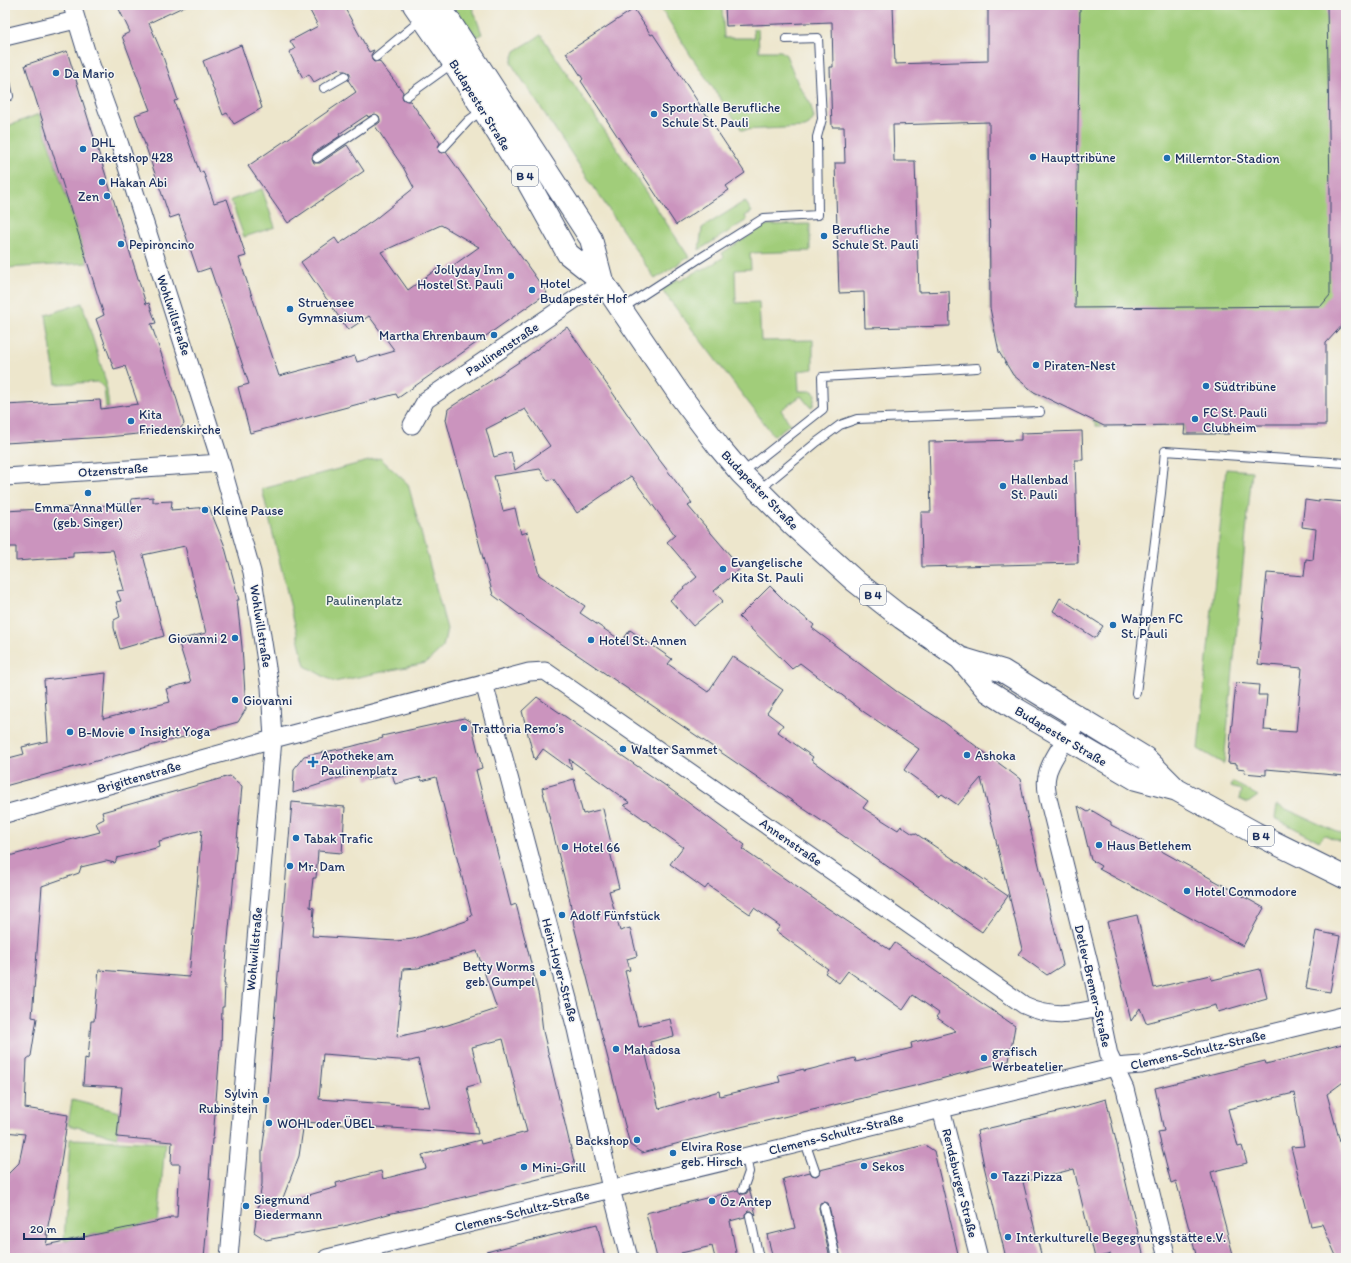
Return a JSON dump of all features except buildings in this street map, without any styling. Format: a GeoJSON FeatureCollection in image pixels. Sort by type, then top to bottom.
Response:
{"type":"FeatureCollection","features":[{"type":"Feature","properties":{"kind":"main road","name":"Budapester Straße"},"geometry":{"type":"LineString","coordinates":[[425,9],[454,63],[524,175],[568,254],[602,281],[679,394],[719,447],[758,491],[792,524],[855,581],[902,618],[960,658],[988,691],[1136,779],[1177,790],[1255,833],[1346,878]]}},
{"type":"Feature","properties":{"kind":"main road","name":"Budapester Straße"},"geometry":{"type":"LineString","coordinates":[[425,9],[591,239],[602,281]]}},
{"type":"Feature","properties":{"kind":"main road","name":"Budapester Straße"},"geometry":{"type":"LineString","coordinates":[[960,658],[1002,671],[1080,718],[1145,758],[1177,790]]}},
{"type":"Feature","properties":{"kind":"street"},"geometry":{"type":"LineString","coordinates":[[5,37],[74,12]]}},
{"type":"Feature","properties":{"kind":"street","name":"Wohlwillstraße"},"geometry":{"type":"LineString","coordinates":[[74,12],[120,145],[221,463],[252,572],[270,687],[273,739],[229,1258]]}},
{"type":"Feature","properties":{"kind":"street","name":"Paulinenstraße"},"geometry":{"type":"LineString","coordinates":[[412,425],[426,400],[602,281]]}},
{"type":"Feature","properties":{"kind":"street","name":"Otzenstraße"},"geometry":{"type":"LineString","coordinates":[[5,477],[221,463]]}},
{"type":"Feature","properties":{"kind":"street","name":"Annenstraße"},"geometry":{"type":"LineString","coordinates":[[484,683],[529,672],[545,670],[1024,1005],[1048,1014],[1063,1014],[1100,1008]]}},
{"type":"Feature","properties":{"kind":"street"},"geometry":{"type":"LineString","coordinates":[[273,739],[484,683]]}},
{"type":"Feature","properties":{"kind":"street","name":"Hein-Hoyer-Straße"},"geometry":{"type":"LineString","coordinates":[[484,683],[576,1029],[611,1189],[629,1258]]}},
{"type":"Feature","properties":{"kind":"street","name":"Detlev-Bremer-Straße"},"geometry":{"type":"LineString","coordinates":[[1080,718],[1048,770],[1046,789],[1100,1008],[1109,1055],[1125,1089],[1167,1258]]}},
{"type":"Feature","properties":{"kind":"street","name":"Brigittenstraße"},"geometry":{"type":"LineString","coordinates":[[5,814],[273,739]]}},
{"type":"Feature","properties":{"kind":"street","name":"Clemens-Schultz-Straße"},"geometry":{"type":"LineString","coordinates":[[327,1258],[1115,1067],[1141,1065],[1346,1015]]}},
{"type":"Feature","properties":{"kind":"street","name":"Rendsburger Straße"},"geometry":{"type":"LineString","coordinates":[[941,1109],[980,1258]]}},
{"type":"Feature","properties":{"kind":"lane"},"geometry":{"type":"LineString","coordinates":[[376,57],[425,9]]}},
{"type":"Feature","properties":{"kind":"lane"},"geometry":{"type":"LineString","coordinates":[[621,310],[764,218],[818,215],[817,136],[822,119],[818,38],[786,39]]}},
{"type":"Feature","properties":{"kind":"lane"},"geometry":{"type":"LineString","coordinates":[[407,96],[454,63]]}},
{"type":"Feature","properties":{"kind":"lane"},"geometry":{"type":"LineString","coordinates":[[324,88],[345,76]]}},
{"type":"Feature","properties":{"kind":"lane"},"geometry":{"type":"LineString","coordinates":[[5,77],[9,96]]}},
{"type":"Feature","properties":{"kind":"lane"},"geometry":{"type":"LineString","coordinates":[[443,148],[469,120],[484,110]]}},
{"type":"Feature","properties":{"kind":"lane"},"geometry":{"type":"LineString","coordinates":[[317,158],[375,119]]}},
{"type":"Feature","properties":{"kind":"lane"},"geometry":{"type":"LineString","coordinates":[[741,473],[823,409],[822,377],[977,368]]}},
{"type":"Feature","properties":{"kind":"lane"},"geometry":{"type":"LineString","coordinates":[[758,491],[834,429],[857,418],[1040,412]]}},
{"type":"Feature","properties":{"kind":"lane"},"geometry":{"type":"LineString","coordinates":[[1136,693],[1162,493],[1165,451],[1346,463]]}},
{"type":"Feature","properties":{"kind":"lane"},"geometry":{"type":"LineString","coordinates":[[805,1142],[815,1171]]}},
{"type":"Feature","properties":{"kind":"lane"},"geometry":{"type":"LineString","coordinates":[[743,1189],[749,1172],[746,1156]]}},
{"type":"Feature","properties":{"kind":"lane"},"geometry":{"type":"LineString","coordinates":[[824,1208],[836,1258]]}},
{"type":"Feature","properties":{"kind":"lane"},"geometry":{"type":"LineString","coordinates":[[750,1216],[759,1258]]}},
{"type":"Feature","properties":{"kind":"green space"},"geometry":{"type":"Polygon","coordinates":[[[452,5],[471,5],[482,34],[477,37],[452,5]]]}},
{"type":"Feature","properties":{"kind":"green space"},"geometry":{"type":"Polygon","coordinates":[[[659,5],[722,5],[724,38],[754,38],[753,29],[758,29],[759,51],[781,51],[786,55],[798,84],[810,103],[814,118],[809,125],[805,127],[742,130],[691,56],[659,5]]]}},
{"type":"Feature","properties":{"kind":"green space","name":"Millerntor-Stadion"},"geometry":{"type":"Polygon","coordinates":[[[988,5],[1346,5],[1346,321],[1330,337],[1230,425],[1229,434],[1184,434],[1184,425],[1096,426],[1087,412],[1087,405],[1062,406],[1034,392],[1013,375],[999,352],[992,319],[998,318],[996,311],[990,310],[988,5]]]}},
{"type":"Feature","properties":{"kind":"green space"},"geometry":{"type":"Polygon","coordinates":[[[541,35],[689,257],[655,279],[511,63],[515,51],[541,35]]]}},
{"type":"Feature","properties":{"kind":"green space"},"geometry":{"type":"Polygon","coordinates":[[[39,114],[88,263],[6,268],[5,127],[39,114]]]}},
{"type":"Feature","properties":{"kind":"green space"},"geometry":{"type":"Polygon","coordinates":[[[262,189],[275,227],[244,237],[231,200],[262,189]]]}},
{"type":"Feature","properties":{"kind":"green space"},"geometry":{"type":"Polygon","coordinates":[[[745,201],[752,212],[745,216],[747,220],[699,250],[702,228],[745,201]]]}},
{"type":"Feature","properties":{"kind":"green space"},"geometry":{"type":"Polygon","coordinates":[[[810,224],[810,251],[750,253],[751,269],[735,270],[736,303],[759,302],[761,341],[813,340],[813,369],[798,371],[799,391],[813,391],[815,395],[813,406],[809,406],[801,396],[781,410],[790,424],[774,436],[662,290],[678,279],[680,281],[700,269],[701,271],[724,257],[722,253],[766,225],[810,224]]]}},
{"type":"Feature","properties":{"kind":"green space"},"geometry":{"type":"Polygon","coordinates":[[[82,303],[106,382],[109,408],[106,408],[104,388],[98,382],[56,384],[46,315],[82,303]]]}},
{"type":"Feature","properties":{"kind":"green space","name":"Paulinenplatz"},"geometry":{"type":"Polygon","coordinates":[[[380,458],[408,484],[447,629],[443,647],[426,663],[334,682],[305,666],[262,489],[380,458]]]}},
{"type":"Feature","properties":{"kind":"green space"},"geometry":{"type":"Polygon","coordinates":[[[1226,469],[1252,471],[1224,764],[1198,749],[1226,469]]]}},
{"type":"Feature","properties":{"kind":"green space"},"geometry":{"type":"Polygon","coordinates":[[[1233,782],[1258,796],[1248,803],[1239,799],[1241,790],[1231,787],[1233,782]]]}},
{"type":"Feature","properties":{"kind":"green space"},"geometry":{"type":"Polygon","coordinates":[[[1277,805],[1346,836],[1346,844],[1325,835],[1319,841],[1275,818],[1277,805]]]}},
{"type":"Feature","properties":{"kind":"green space"},"geometry":{"type":"Polygon","coordinates":[[[72,1100],[120,1112],[117,1137],[68,1125],[72,1100]]]}},
{"type":"Feature","properties":{"kind":"green space"},"geometry":{"type":"Polygon","coordinates":[[[70,1139],[165,1143],[158,1225],[144,1224],[64,1241],[70,1139]]]}},
{"type":"Feature","properties":{"kind":"place","name":"Da Mario"},"geometry":{"type":"Point","coordinates":[56,73]}},
{"type":"Feature","properties":{"kind":"place","name":"Sporthalle Berufliche Schule St. Pauli"},"geometry":{"type":"Point","coordinates":[654,114]}},
{"type":"Feature","properties":{"kind":"place","name":"DHL Paketshop 428"},"geometry":{"type":"Point","coordinates":[83,149]}},
{"type":"Feature","properties":{"kind":"place","name":"Haupttribüne"},"geometry":{"type":"Point","coordinates":[1033,157]}},
{"type":"Feature","properties":{"kind":"place","name":"Millerntor-Stadion"},"geometry":{"type":"Point","coordinates":[1167,158]}},
{"type":"Feature","properties":{"kind":"place","name":"Hakan Abi"},"geometry":{"type":"Point","coordinates":[102,182]}},
{"type":"Feature","properties":{"kind":"place","name":"Zen"},"geometry":{"type":"Point","coordinates":[107,196]}},
{"type":"Feature","properties":{"kind":"place","name":"Berufliche Schule St. Pauli"},"geometry":{"type":"Point","coordinates":[824,236]}},
{"type":"Feature","properties":{"kind":"place","name":"Pepironcino"},"geometry":{"type":"Point","coordinates":[121,244]}},
{"type":"Feature","properties":{"kind":"place","name":"Jollyday Inn Hostel St. Pauli"},"geometry":{"type":"Point","coordinates":[511,276]}},
{"type":"Feature","properties":{"kind":"place","name":"Hotel Budapester Hof"},"geometry":{"type":"Point","coordinates":[532,290]}},
{"type":"Feature","properties":{"kind":"place","name":"Struensee Gymnasium"},"geometry":{"type":"Point","coordinates":[290,309]}},
{"type":"Feature","properties":{"kind":"place","name":"Martha Ehrenbaum"},"geometry":{"type":"Point","coordinates":[494,335]}},
{"type":"Feature","properties":{"kind":"place","name":"Piraten-Nest"},"geometry":{"type":"Point","coordinates":[1036,365]}},
{"type":"Feature","properties":{"kind":"place","name":"Südtribüne"},"geometry":{"type":"Point","coordinates":[1206,386]}},
{"type":"Feature","properties":{"kind":"place","name":"FC St. Pauli Clubheim"},"geometry":{"type":"Point","coordinates":[1195,419]}},
{"type":"Feature","properties":{"kind":"place","name":"Kita Friedenskirche"},"geometry":{"type":"Point","coordinates":[131,421]}},
{"type":"Feature","properties":{"kind":"place","name":"Hallenbad St. Pauli"},"geometry":{"type":"Point","coordinates":[1003,486]}},
{"type":"Feature","properties":{"kind":"place","name":"Emma Anna Müller (geb. Singer)"},"geometry":{"type":"Point","coordinates":[88,493]}},
{"type":"Feature","properties":{"kind":"place","name":"Kleine Pause"},"geometry":{"type":"Point","coordinates":[205,510]}},
{"type":"Feature","properties":{"kind":"place","name":"Evangelische Kita St. Pauli"},"geometry":{"type":"Point","coordinates":[723,569]}},
{"type":"Feature","properties":{"kind":"place","name":"Wappen FC St. Pauli"},"geometry":{"type":"Point","coordinates":[1113,625]}},
{"type":"Feature","properties":{"kind":"place","name":"Giovanni 2"},"geometry":{"type":"Point","coordinates":[235,638]}},
{"type":"Feature","properties":{"kind":"place","name":"Hotel St. Annen"},"geometry":{"type":"Point","coordinates":[591,640]}},
{"type":"Feature","properties":{"kind":"place","name":"Giovanni"},"geometry":{"type":"Point","coordinates":[235,700]}},
{"type":"Feature","properties":{"kind":"place","name":"Trattoria Remo’s"},"geometry":{"type":"Point","coordinates":[464,728]}},
{"type":"Feature","properties":{"kind":"place","name":"Insight Yoga"},"geometry":{"type":"Point","coordinates":[132,731]}},
{"type":"Feature","properties":{"kind":"place","name":"B-Movie"},"geometry":{"type":"Point","coordinates":[70,732]}},
{"type":"Feature","properties":{"kind":"place","name":"Walter Sammet"},"geometry":{"type":"Point","coordinates":[623,749]}},
{"type":"Feature","properties":{"kind":"place","name":"Ashoka"},"geometry":{"type":"Point","coordinates":[967,755]}},
{"type":"Feature","properties":{"kind":"place","name":"Apotheke am Paulinenplatz"},"geometry":{"type":"Point","coordinates":[313,762]}},
{"type":"Feature","properties":{"kind":"place","name":"Tabak Trafic"},"geometry":{"type":"Point","coordinates":[296,838]}},
{"type":"Feature","properties":{"kind":"place","name":"Haus Betlehem"},"geometry":{"type":"Point","coordinates":[1099,845]}},
{"type":"Feature","properties":{"kind":"place","name":"Hotel 66"},"geometry":{"type":"Point","coordinates":[565,847]}},
{"type":"Feature","properties":{"kind":"place","name":"Mr. Dam"},"geometry":{"type":"Point","coordinates":[290,866]}},
{"type":"Feature","properties":{"kind":"place","name":"Hotel Commodore"},"geometry":{"type":"Point","coordinates":[1187,891]}},
{"type":"Feature","properties":{"kind":"place","name":"Adolf Fünfstück"},"geometry":{"type":"Point","coordinates":[562,915]}},
{"type":"Feature","properties":{"kind":"place","name":"Betty Worms geb. Gumpel"},"geometry":{"type":"Point","coordinates":[543,973]}},
{"type":"Feature","properties":{"kind":"place","name":"Mahadosa"},"geometry":{"type":"Point","coordinates":[616,1049]}},
{"type":"Feature","properties":{"kind":"place","name":"grafisch Werbeatelier"},"geometry":{"type":"Point","coordinates":[984,1058]}},
{"type":"Feature","properties":{"kind":"place","name":"Sylvin Rubinstein"},"geometry":{"type":"Point","coordinates":[266,1100]}},
{"type":"Feature","properties":{"kind":"place","name":"WOHL oder ÜBEL"},"geometry":{"type":"Point","coordinates":[269,1123]}},
{"type":"Feature","properties":{"kind":"place","name":"Backshop"},"geometry":{"type":"Point","coordinates":[637,1140]}},
{"type":"Feature","properties":{"kind":"place","name":"Elvira Rose geb. Hirsch"},"geometry":{"type":"Point","coordinates":[673,1153]}},
{"type":"Feature","properties":{"kind":"place","name":"Sekos"},"geometry":{"type":"Point","coordinates":[864,1166]}},
{"type":"Feature","properties":{"kind":"place","name":"Mini-Grill"},"geometry":{"type":"Point","coordinates":[524,1167]}},
{"type":"Feature","properties":{"kind":"place","name":"Tazzi Pizza"},"geometry":{"type":"Point","coordinates":[994,1176]}},
{"type":"Feature","properties":{"kind":"place","name":"Öz Antep"},"geometry":{"type":"Point","coordinates":[712,1201]}},
{"type":"Feature","properties":{"kind":"place","name":"Siegmund Biedermann"},"geometry":{"type":"Point","coordinates":[246,1206]}},
{"type":"Feature","properties":{"kind":"place","name":"Interkulturelle Begegnungsstätte e.V."},"geometry":{"type":"Point","coordinates":[1008,1237]}}]}
